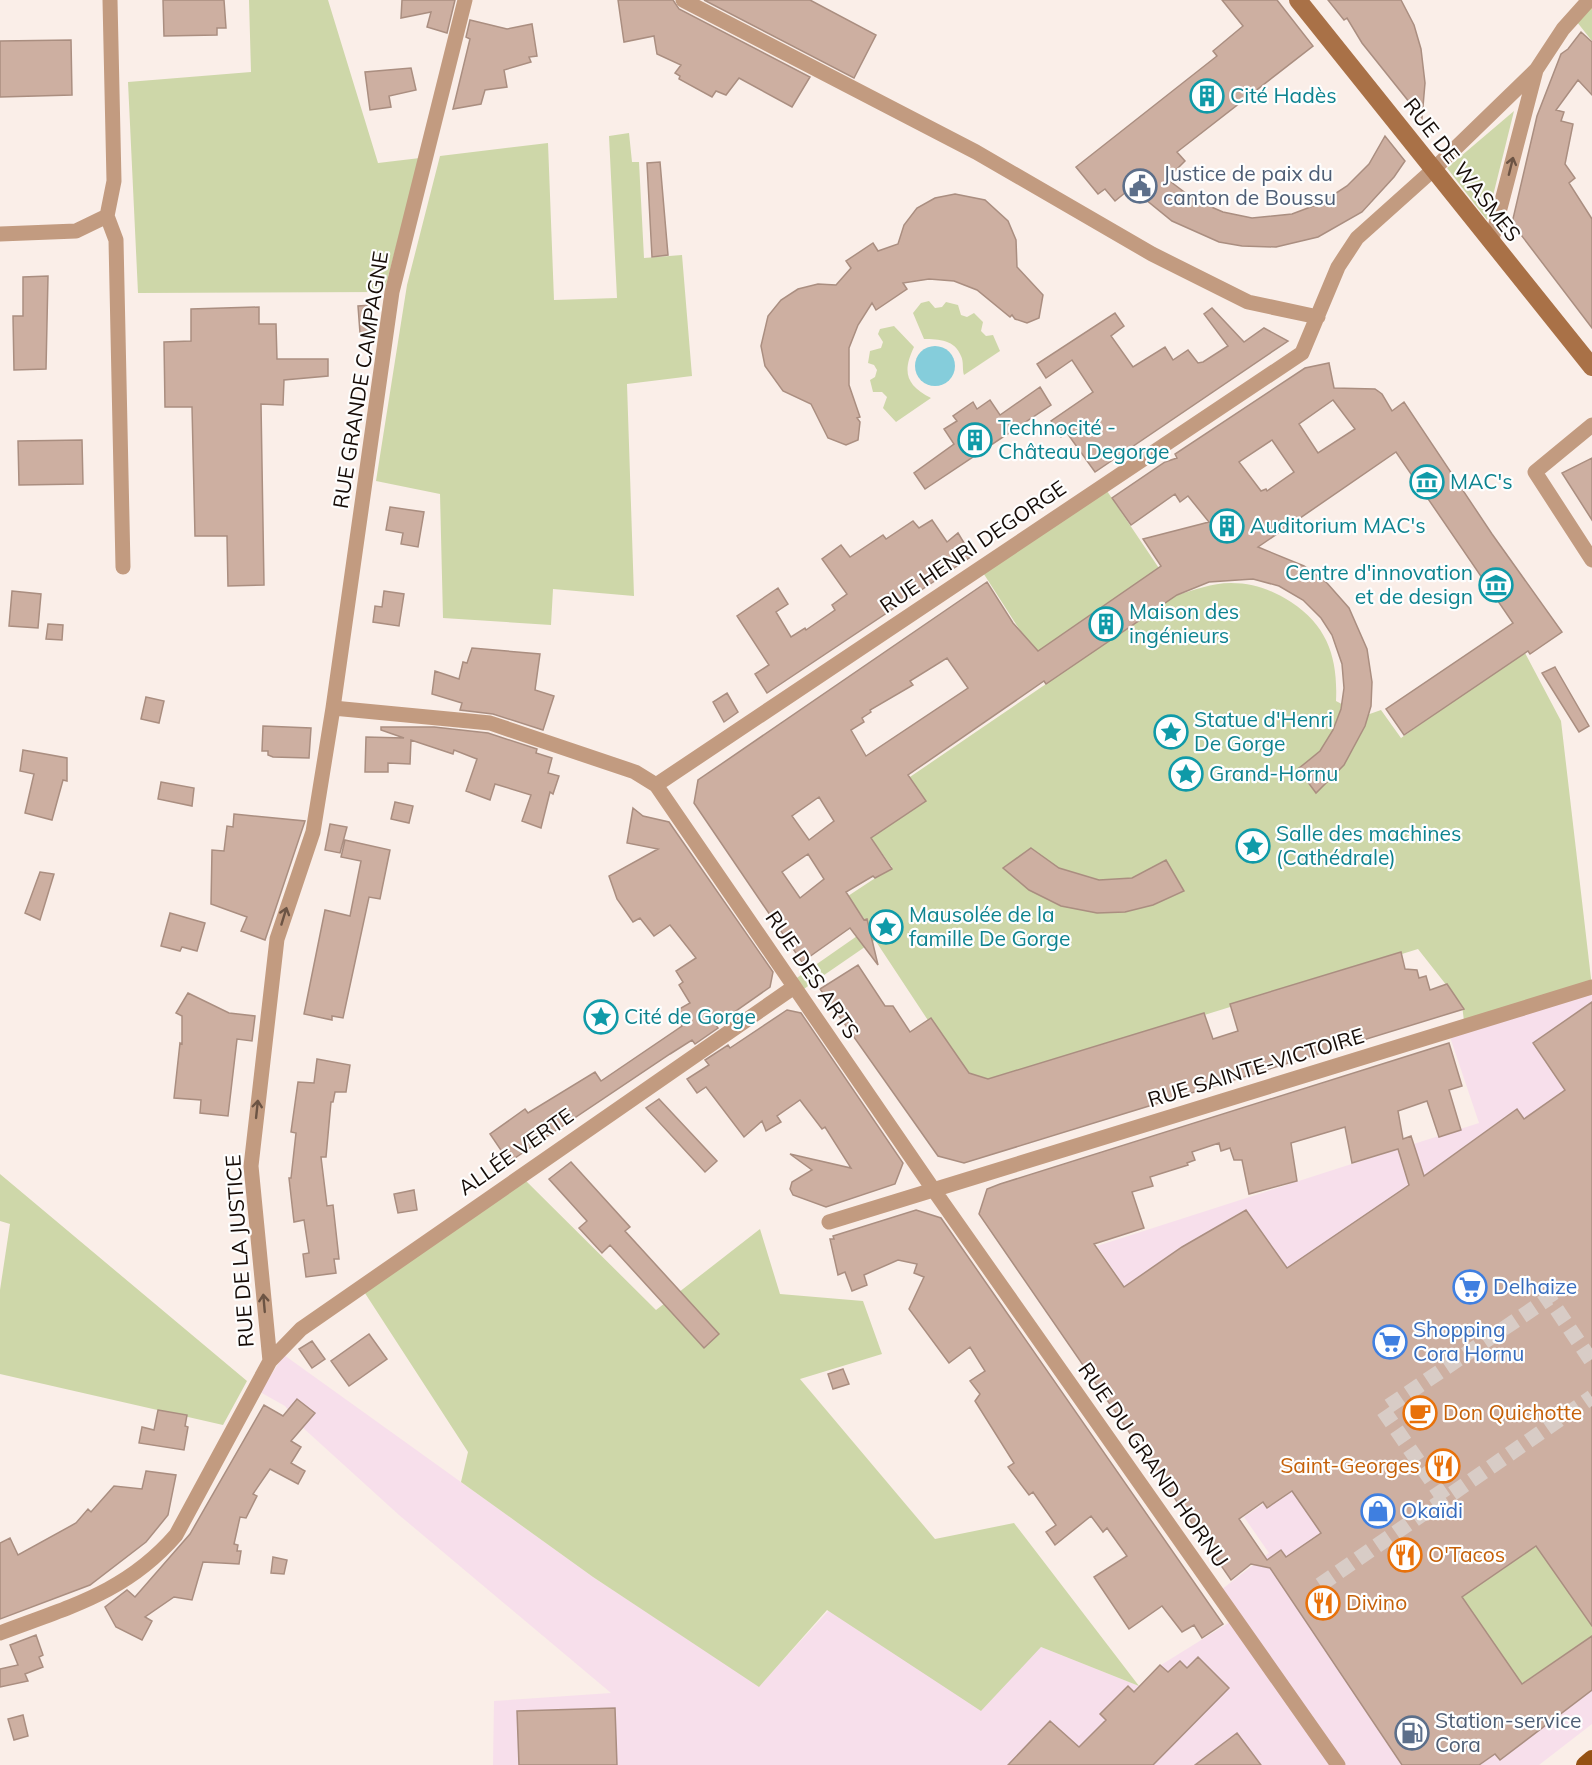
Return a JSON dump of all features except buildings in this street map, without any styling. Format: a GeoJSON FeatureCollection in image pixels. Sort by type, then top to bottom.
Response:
{"type":"FeatureCollection","features":[{"type":"Feature","properties":{"kind":"main road"},"geometry":{"type":"LineString","coordinates":[[1585,1765],[1592,1759]]}},
{"type":"Feature","properties":{"kind":"street"},"geometry":{"type":"LineString","coordinates":[[110,0],[114,181],[107,216],[116,240],[123,567]]}},
{"type":"Feature","properties":{"kind":"street","name":"RUE GRANDE CAMPAGNE"},"geometry":{"type":"LineString","coordinates":[[333,708],[392,292],[465,0]]}},
{"type":"Feature","properties":{"kind":"street"},"geometry":{"type":"LineString","coordinates":[[683,0],[887,108],[976,152],[1152,254],[1248,302],[1318,317]]}},
{"type":"Feature","properties":{"kind":"street","name":"RUE DE WASMES"},"geometry":{"type":"LineString","coordinates":[[1298,0],[1592,368]]}},
{"type":"Feature","properties":{"kind":"street"},"geometry":{"type":"LineString","coordinates":[[1491,243],[1536,70],[1563,29],[1589,0]]}},
{"type":"Feature","properties":{"kind":"street","name":"RUE HENRI DEGORGE"},"geometry":{"type":"LineString","coordinates":[[656,784],[1302,353],[1338,267],[1357,238],[1434,169],[1536,70]]}},
{"type":"Feature","properties":{"kind":"street"},"geometry":{"type":"LineString","coordinates":[[0,234],[76,231],[107,216]]}},
{"type":"Feature","properties":{"kind":"street"},"geometry":{"type":"LineString","coordinates":[[1592,424],[1535,472],[1592,560]]}},
{"type":"Feature","properties":{"kind":"street"},"geometry":{"type":"LineString","coordinates":[[333,708],[490,723],[635,772],[656,784]]}},
{"type":"Feature","properties":{"kind":"street","name":"RUE DE LA JUSTICE"},"geometry":{"type":"LineString","coordinates":[[0,1633],[117,1586],[141,1571],[160,1553],[176,1535],[270,1361],[251,1166],[277,939],[313,832],[333,708]]}},
{"type":"Feature","properties":{"kind":"street","name":"RUE DES ARTS"},"geometry":{"type":"LineString","coordinates":[[656,784],[933,1189]]}},
{"type":"Feature","properties":{"kind":"street","name":"ALLÉE VERTE"},"geometry":{"type":"LineString","coordinates":[[270,1361],[301,1329],[794,987]]}},
{"type":"Feature","properties":{"kind":"street","name":"RUE SAINTE-VICTOIRE"},"geometry":{"type":"LineString","coordinates":[[829,1222],[1592,987]]}},
{"type":"Feature","properties":{"kind":"street","name":"RUE DU GRAND HORNU"},"geometry":{"type":"LineString","coordinates":[[933,1189],[1338,1765]]}},
{"type":"Feature","properties":{"kind":"shaded area"},"geometry":{"type":"Polygon","coordinates":[[[1592,988],[1592,1724],[1539,1765],[493,1765],[494,1701],[611,1693],[399,1515],[301,1426],[285,1406],[260,1392],[284,1355],[593,1577],[759,1686],[831,1608],[1041,1647],[1139,1686],[1161,1665],[1235,1619],[1217,1593],[1269,1553],[1244,1517],[1269,1500],[1097,1246],[1479,1123],[1448,1031],[1592,988]]]}},
{"type":"Feature","properties":{"kind":"green space"},"geometry":{"type":"Polygon","coordinates":[[[249,0],[328,0],[378,163],[420,158],[384,292],[138,293],[128,82],[251,72],[249,0]]]}},
{"type":"Feature","properties":{"kind":"green space"},"geometry":{"type":"Polygon","coordinates":[[[1592,0],[1592,41],[1577,22],[1592,0]]]}},
{"type":"Feature","properties":{"kind":"green space"},"geometry":{"type":"Polygon","coordinates":[[[1514,111],[1487,220],[1447,168],[1514,111]]]}},
{"type":"Feature","properties":{"kind":"green space"},"geometry":{"type":"Polygon","coordinates":[[[629,133],[632,162],[639,162],[644,258],[682,255],[692,376],[627,384],[634,596],[553,589],[551,625],[443,618],[440,494],[376,481],[407,285],[440,156],[548,143],[554,300],[617,298],[609,136],[629,133]]]}},
{"type":"Feature","properties":{"kind":"green space"},"geometry":{"type":"Polygon","coordinates":[[[929,301],[935,308],[942,307],[946,302],[958,305],[961,315],[967,317],[974,313],[983,322],[981,331],[986,336],[993,335],[1000,351],[964,375],[962,358],[955,347],[941,340],[924,339],[913,313],[921,303],[929,301]]]}},
{"type":"Feature","properties":{"kind":"green space"},"geometry":{"type":"Polygon","coordinates":[[[894,326],[914,347],[908,364],[911,383],[931,398],[896,422],[883,408],[887,397],[882,392],[873,392],[870,380],[875,377],[877,370],[874,365],[868,363],[870,351],[881,348],[883,342],[878,334],[880,329],[894,326]]]}},
{"type":"Feature","properties":{"kind":"green space"},"geometry":{"type":"Polygon","coordinates":[[[1103,485],[1177,595],[1217,584],[1239,583],[1262,588],[1291,602],[1314,622],[1328,645],[1335,671],[1336,701],[1364,716],[1381,710],[1401,738],[1524,651],[1561,721],[1592,987],[1464,1021],[1462,1005],[1418,949],[994,1080],[966,1078],[875,940],[798,993],[791,982],[870,927],[848,896],[892,867],[871,838],[907,779],[1046,684],[1028,656],[1032,649],[980,568],[1103,485]]]}},
{"type":"Feature","properties":{"kind":"green space"},"geometry":{"type":"Polygon","coordinates":[[[0,1174],[247,1381],[223,1425],[0,1374],[0,1290],[10,1224],[0,1221],[0,1174]]]}},
{"type":"Feature","properties":{"kind":"green space"},"geometry":{"type":"Polygon","coordinates":[[[520,1175],[656,1310],[760,1229],[780,1294],[863,1301],[882,1354],[800,1379],[935,1539],[1014,1523],[1139,1686],[1041,1647],[981,1711],[827,1610],[759,1687],[593,1577],[461,1482],[468,1452],[361,1287],[520,1175]]]}},
{"type":"Feature","properties":{"kind":"green space"},"geometry":{"type":"Polygon","coordinates":[[[1536,1546],[1592,1626],[1592,1636],[1522,1684],[1462,1597],[1536,1546]]]}},
{"type":"Feature","properties":{"kind":"water"},"geometry":{"type":"Polygon","coordinates":[[[935,346],[949,352],[955,366],[949,380],[935,386],[921,380],[915,366],[921,352],[935,346]]]}},
{"type":"Feature","properties":{"kind":"tunnel"},"geometry":{"type":"LineString","coordinates":[[1444,1499],[1383,1410],[1549,1298],[1592,1362]]}},
{"type":"Feature","properties":{"kind":"tunnel"},"geometry":{"type":"LineString","coordinates":[[1320,1585],[1592,1397]]}},
{"type":"Feature","properties":{"kind":"place","name":"Cité Hadès"},"geometry":{"type":"Point","coordinates":[1207,96]}},
{"type":"Feature","properties":{"kind":"place","name":"Justice de paix du canton de Boussu"},"geometry":{"type":"Point","coordinates":[1140,186]}},
{"type":"Feature","properties":{"kind":"place","name":"Technocité - Château Degorge"},"geometry":{"type":"Point","coordinates":[975,440]}},
{"type":"Feature","properties":{"kind":"place","name":"MAC's"},"geometry":{"type":"Point","coordinates":[1427,482]}},
{"type":"Feature","properties":{"kind":"place","name":"Auditorium MAC's"},"geometry":{"type":"Point","coordinates":[1227,526]}},
{"type":"Feature","properties":{"kind":"place","name":"Centre d'innovation et de design"},"geometry":{"type":"Point","coordinates":[1496,585]}},
{"type":"Feature","properties":{"kind":"place","name":"Maison des ingénieurs"},"geometry":{"type":"Point","coordinates":[1106,624]}},
{"type":"Feature","properties":{"kind":"place","name":"Statue d'Henri De Gorge"},"geometry":{"type":"Point","coordinates":[1171,732]}},
{"type":"Feature","properties":{"kind":"place","name":"Grand-Hornu"},"geometry":{"type":"Point","coordinates":[1186,774]}},
{"type":"Feature","properties":{"kind":"place","name":"Salle des machines (Cathédrale)"},"geometry":{"type":"Point","coordinates":[1253,846]}},
{"type":"Feature","properties":{"kind":"place","name":"Mausolée de la famille De Gorge"},"geometry":{"type":"Point","coordinates":[886,927]}},
{"type":"Feature","properties":{"kind":"place","name":"Cité de Gorge"},"geometry":{"type":"Point","coordinates":[601,1017]}},
{"type":"Feature","properties":{"kind":"place","name":"Delhaize"},"geometry":{"type":"Point","coordinates":[1470,1287]}},
{"type":"Feature","properties":{"kind":"place","name":"Shopping Cora Hornu"},"geometry":{"type":"Point","coordinates":[1390,1342]}},
{"type":"Feature","properties":{"kind":"place","name":"Don Quichotte"},"geometry":{"type":"Point","coordinates":[1420,1413]}},
{"type":"Feature","properties":{"kind":"place","name":"Saint-Georges"},"geometry":{"type":"Point","coordinates":[1443,1466]}},
{"type":"Feature","properties":{"kind":"place","name":"Okaïdi"},"geometry":{"type":"Point","coordinates":[1378,1511]}},
{"type":"Feature","properties":{"kind":"place","name":"O'Tacos"},"geometry":{"type":"Point","coordinates":[1405,1555]}},
{"type":"Feature","properties":{"kind":"place","name":"Divino"},"geometry":{"type":"Point","coordinates":[1323,1603]}},
{"type":"Feature","properties":{"kind":"place","name":"Station-service Cora"},"geometry":{"type":"Point","coordinates":[1412,1733]}}]}
